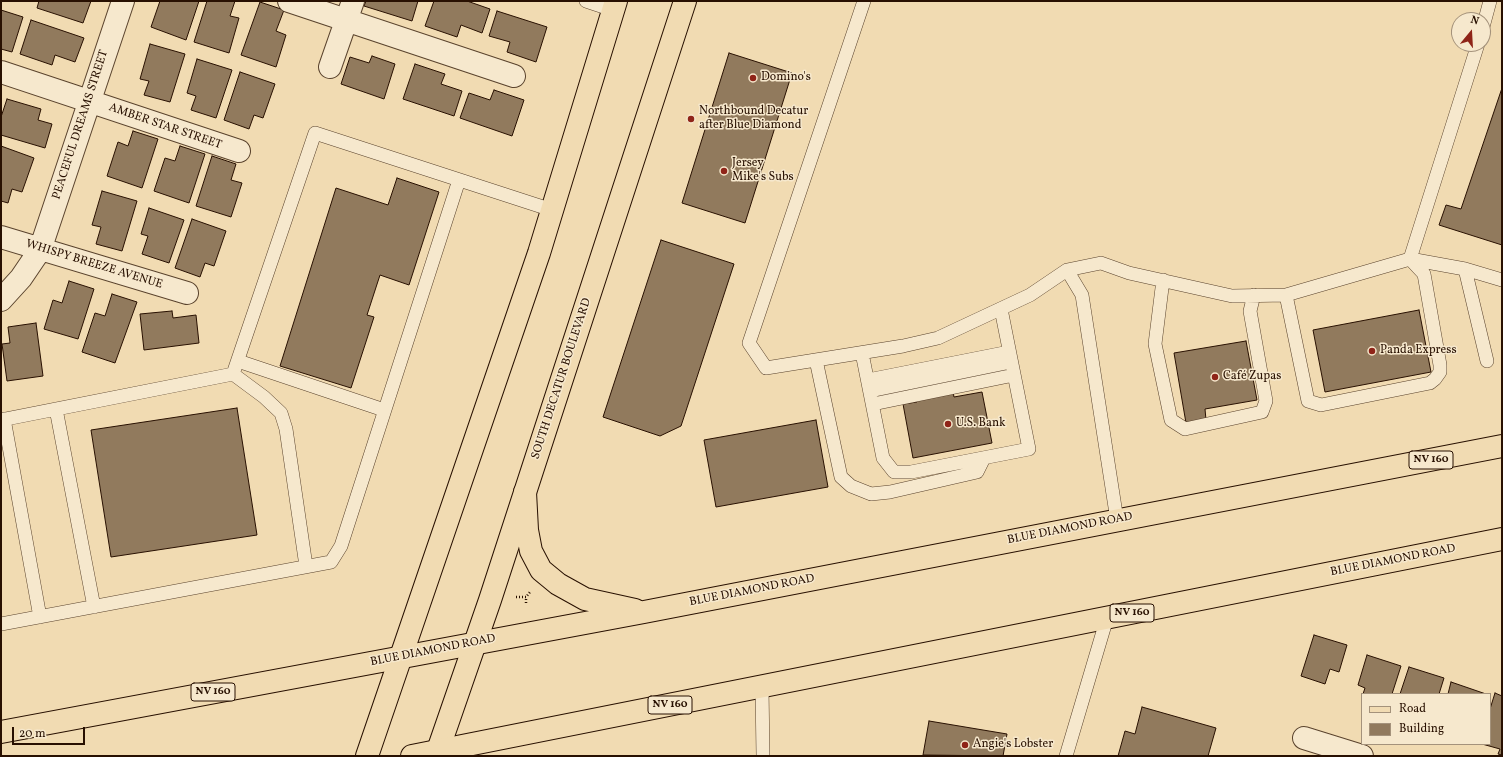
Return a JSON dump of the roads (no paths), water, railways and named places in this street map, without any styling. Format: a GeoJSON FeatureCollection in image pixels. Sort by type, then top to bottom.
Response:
{"type":"FeatureCollection","features":[{"type":"Feature","properties":{"kind":"main road","name":"SOUTH DECATUR BOULEVARD"},"geometry":{"type":"LineString","coordinates":[[437,754],[490,600],[685,1]]}},
{"type":"Feature","properties":{"kind":"main road"},"geometry":{"type":"LineString","coordinates":[[367,756],[552,210],[615,5]]}},
{"type":"Feature","properties":{"kind":"main road","name":"BLUE DIAMOND ROAD"},"geometry":{"type":"LineString","coordinates":[[1,732],[644,612],[1502,446]]}},
{"type":"Feature","properties":{"kind":"main road"},"geometry":{"type":"LineString","coordinates":[[525,492],[527,530],[531,551],[541,570],[558,584],[585,599],[644,612]]}},
{"type":"Feature","properties":{"kind":"main road","name":"BLUE DIAMOND ROAD"},"geometry":{"type":"LineString","coordinates":[[412,756],[437,754],[762,687],[1502,539]]}},
{"type":"Feature","properties":{"kind":"street","name":"PEACEFUL DREAMS STREET"},"geometry":{"type":"LineString","coordinates":[[1,300],[21,278],[40,250],[123,1]]}},
{"type":"Feature","properties":{"kind":"street"},"geometry":{"type":"LineString","coordinates":[[288,1],[350,11],[514,76]]}},
{"type":"Feature","properties":{"kind":"street"},"geometry":{"type":"LineString","coordinates":[[330,67],[350,11]]}},
{"type":"Feature","properties":{"kind":"street","name":"AMBER STAR STREET"},"geometry":{"type":"LineString","coordinates":[[1,72],[239,151]]}},
{"type":"Feature","properties":{"kind":"street","name":"WHISPY BREEZE AVENUE"},"geometry":{"type":"LineString","coordinates":[[1,237],[40,250],[187,293]]}},
{"type":"Feature","properties":{"kind":"street"},"geometry":{"type":"LineString","coordinates":[[1304,738],[1362,756]]}},
{"type":"Feature","properties":{"kind":"lane"},"geometry":{"type":"LineString","coordinates":[[586,1],[615,5]]}},
{"type":"Feature","properties":{"kind":"lane"},"geometry":{"type":"LineString","coordinates":[[864,1],[750,343],[766,368],[903,346],[938,338],[1030,295],[1066,270],[1101,263],[1129,273],[1232,296],[1286,295],[1410,259],[1465,269],[1502,280]]}},
{"type":"Feature","properties":{"kind":"lane"},"geometry":{"type":"LineString","coordinates":[[1487,12],[1490,1]]}},
{"type":"Feature","properties":{"kind":"lane"},"geometry":{"type":"LineString","coordinates":[[1410,259],[1475,52]]}},
{"type":"Feature","properties":{"kind":"lane"},"geometry":{"type":"LineString","coordinates":[[233,374],[315,133],[552,210]]}},
{"type":"Feature","properties":{"kind":"lane"},"geometry":{"type":"LineString","coordinates":[[1,624],[331,562],[341,546],[459,180]]}},
{"type":"Feature","properties":{"kind":"lane"},"geometry":{"type":"LineString","coordinates":[[1286,295],[1308,401],[1321,405],[1430,383],[1440,372],[1440,364],[1424,274],[1410,259]]}},
{"type":"Feature","properties":{"kind":"lane"},"geometry":{"type":"LineString","coordinates":[[1465,269],[1487,361]]}},
{"type":"Feature","properties":{"kind":"lane"},"geometry":{"type":"LineString","coordinates":[[1066,270],[1082,296],[1117,520]]}},
{"type":"Feature","properties":{"kind":"lane"},"geometry":{"type":"LineString","coordinates":[[1163,280],[1154,344],[1171,420],[1185,430],[1262,412],[1266,401],[1250,311],[1254,295]]}},
{"type":"Feature","properties":{"kind":"lane"},"geometry":{"type":"LineString","coordinates":[[862,353],[883,458],[894,472],[911,472],[1029,449],[1001,308]]}},
{"type":"Feature","properties":{"kind":"lane"},"geometry":{"type":"LineString","coordinates":[[869,385],[1010,357]]}},
{"type":"Feature","properties":{"kind":"lane"},"geometry":{"type":"LineString","coordinates":[[816,360],[841,477],[851,486],[871,494],[890,492],[977,472],[984,458]]}},
{"type":"Feature","properties":{"kind":"lane"},"geometry":{"type":"LineString","coordinates":[[238,361],[384,410]]}},
{"type":"Feature","properties":{"kind":"lane"},"geometry":{"type":"LineString","coordinates":[[40,617],[2,420],[233,374],[264,397],[281,413],[286,429],[306,566]]}},
{"type":"Feature","properties":{"kind":"lane"},"geometry":{"type":"LineString","coordinates":[[873,404],[1014,375]]}},
{"type":"Feature","properties":{"kind":"lane"},"geometry":{"type":"LineString","coordinates":[[56,409],[94,607]]}},
{"type":"Feature","properties":{"kind":"lane"},"geometry":{"type":"LineString","coordinates":[[1066,756],[1107,618]]}},
{"type":"Feature","properties":{"kind":"lane"},"geometry":{"type":"LineString","coordinates":[[762,687],[764,756]]}},
{"type":"Feature","properties":{"kind":"place","name":"Domino's"},"geometry":{"type":"Point","coordinates":[753,78]}},
{"type":"Feature","properties":{"kind":"place","name":"Northbound Decatur after Blue Diamond"},"geometry":{"type":"Point","coordinates":[691,119]}},
{"type":"Feature","properties":{"kind":"place","name":"Jersey Mike's Subs"},"geometry":{"type":"Point","coordinates":[724,171]}},
{"type":"Feature","properties":{"kind":"place","name":"Panda Express"},"geometry":{"type":"Point","coordinates":[1372,351]}},
{"type":"Feature","properties":{"kind":"place","name":"Café Zupas"},"geometry":{"type":"Point","coordinates":[1215,377]}},
{"type":"Feature","properties":{"kind":"place","name":"U.S. Bank"},"geometry":{"type":"Point","coordinates":[948,424]}},
{"type":"Feature","properties":{"kind":"place","name":"Angie's Lobster"},"geometry":{"type":"Point","coordinates":[965,745]}}]}
